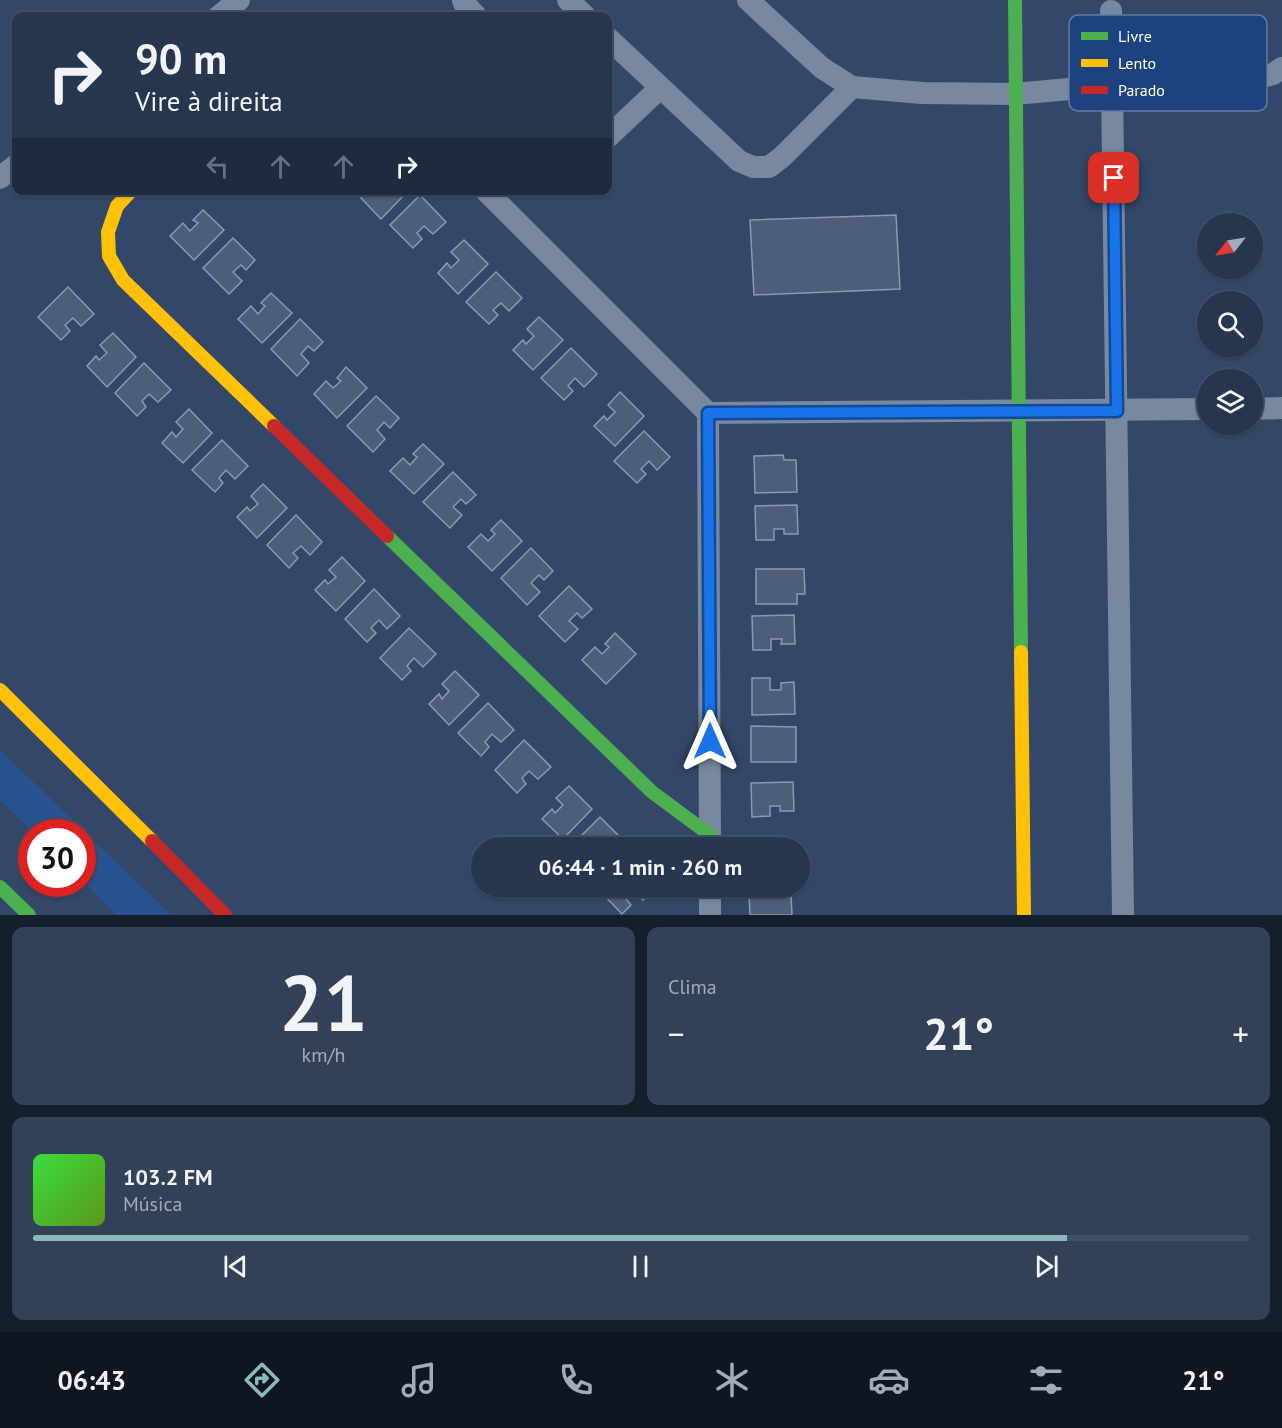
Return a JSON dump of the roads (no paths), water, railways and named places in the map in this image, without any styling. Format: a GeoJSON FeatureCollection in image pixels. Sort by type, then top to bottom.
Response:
{"type":"FeatureCollection","features":[{"type":"Feature","properties":{"kind":"main road"},"geometry":{"type":"LineString","coordinates":[[1015,0],[1024,915]]}},
{"type":"Feature","properties":{"kind":"main road"},"geometry":{"type":"LineString","coordinates":[[127,195],[117,206],[108,232],[109,256],[123,280],[652,792],[705,837]]}},
{"type":"Feature","properties":{"kind":"main road"},"geometry":{"type":"LineString","coordinates":[[0,690],[225,915]]}},
{"type":"Feature","properties":{"kind":"main road"},"geometry":{"type":"LineString","coordinates":[[0,887],[28,915]]}},
{"type":"Feature","properties":{"kind":"street"},"geometry":{"type":"LineString","coordinates":[[224,12],[239,0]]}},
{"type":"Feature","properties":{"kind":"street"},"geometry":{"type":"LineString","coordinates":[[463,0],[472,12]]}},
{"type":"Feature","properties":{"kind":"street"},"geometry":{"type":"LineString","coordinates":[[568,0],[581,12]]}},
{"type":"Feature","properties":{"kind":"street"},"geometry":{"type":"LineString","coordinates":[[748,0],[822,68],[852,87],[922,93],[1016,94],[1069,89]]}},
{"type":"Feature","properties":{"kind":"street"},"geometry":{"type":"LineString","coordinates":[[1112,11],[1112,15]]}},
{"type":"Feature","properties":{"kind":"street"},"geometry":{"type":"LineString","coordinates":[[612,42],[739,161],[753,167],[769,167],[782,158],[852,87]]}},
{"type":"Feature","properties":{"kind":"street"},"geometry":{"type":"LineString","coordinates":[[1267,76],[1282,68]]}},
{"type":"Feature","properties":{"kind":"street"},"geometry":{"type":"LineString","coordinates":[[612,133],[660,88]]}},
{"type":"Feature","properties":{"kind":"street"},"geometry":{"type":"LineString","coordinates":[[1113,111],[1123,915]]}},
{"type":"Feature","properties":{"kind":"street"},"geometry":{"type":"LineString","coordinates":[[0,178],[12,168]]}},
{"type":"Feature","properties":{"kind":"street"},"geometry":{"type":"LineString","coordinates":[[490,195],[708,413],[710,837]]}},
{"type":"Feature","properties":{"kind":"street"},"geometry":{"type":"LineString","coordinates":[[1263,409],[1282,408]]}},
{"type":"Feature","properties":{"kind":"street"},"geometry":{"type":"LineString","coordinates":[[708,413],[1197,409]]}},
{"type":"Feature","properties":{"kind":"street"},"geometry":{"type":"LineString","coordinates":[[710,897],[710,915]]}}]}
